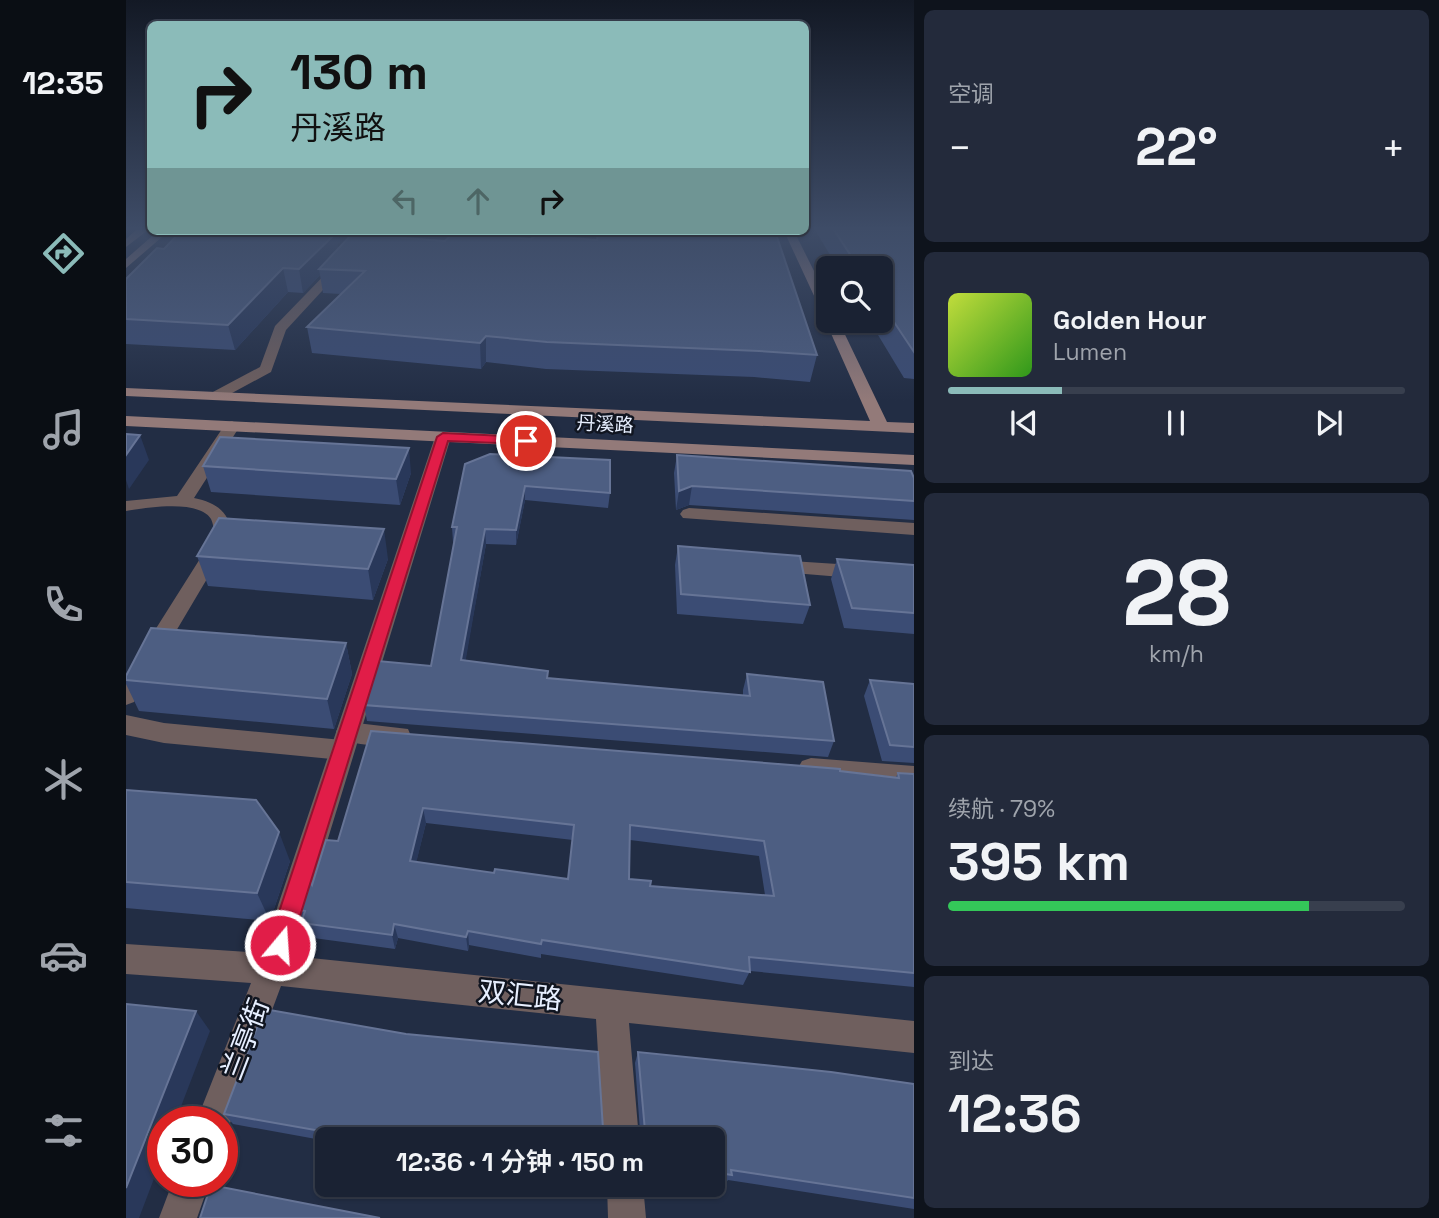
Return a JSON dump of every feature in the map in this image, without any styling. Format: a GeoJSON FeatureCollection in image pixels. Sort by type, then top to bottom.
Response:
{"type":"FeatureCollection","features":[{"type":"Feature","properties":{"kind":"main road"},"geometry":{"type":"LineString","coordinates":[[837,333],[881,427]]}},
{"type":"Feature","properties":{"kind":"main road","name":"丹溪路"},"geometry":{"type":"LineString","coordinates":[[126,392],[914,428]]}},
{"type":"Feature","properties":{"kind":"main road","name":"丹溪路"},"geometry":{"type":"LineString","coordinates":[[126,421],[914,460]]}},
{"type":"Feature","properties":{"kind":"street"},"geometry":{"type":"LineString","coordinates":[[216,396],[266,369],[279,329],[319,287]]}},
{"type":"Feature","properties":{"kind":"street"},"geometry":{"type":"LineString","coordinates":[[182,502],[232,426]]}},
{"type":"Feature","properties":{"kind":"street","name":"兰亭街"},"geometry":{"type":"LineString","coordinates":[[220,1106],[272,969],[443,437]]}},
{"type":"Feature","properties":{"kind":"street"},"geometry":{"type":"LineString","coordinates":[[126,506],[182,502],[206,506],[219,516],[224,535],[126,696]]}},
{"type":"Feature","properties":{"kind":"street"},"geometry":{"type":"LineString","coordinates":[[689,514],[914,529]]}},
{"type":"Feature","properties":{"kind":"street"},"geometry":{"type":"LineString","coordinates":[[760,565],[914,576]]}},
{"type":"Feature","properties":{"kind":"street"},"geometry":{"type":"LineString","coordinates":[[126,725],[164,733],[345,741],[417,737]]}},
{"type":"Feature","properties":{"kind":"street"},"geometry":{"type":"LineString","coordinates":[[790,767],[914,776]]}},
{"type":"Feature","properties":{"kind":"street","name":"双汇路"},"geometry":{"type":"LineString","coordinates":[[126,959],[272,969],[914,1037]]}},
{"type":"Feature","properties":{"kind":"street"},"geometry":{"type":"LineString","coordinates":[[611,1005],[620,1127]]}},
{"type":"Feature","properties":{"kind":"street"},"geometry":{"type":"LineString","coordinates":[[178,1218],[185,1197]]}},
{"type":"Feature","properties":{"kind":"street"},"geometry":{"type":"LineString","coordinates":[[626,1197],[627,1218]]}},
{"type":"Feature","properties":{"kind":"building"},"geometry":{"type":"Polygon","coordinates":[[[126,287],[265,287],[228,325],[126,319],[126,287]]]}},
{"type":"Feature","properties":{"kind":"building"},"geometry":{"type":"Polygon","coordinates":[[[349,287],[794,287],[817,355],[547,342],[486,336],[480,343],[307,327],[349,287]]]}},
{"type":"Feature","properties":{"kind":"building"},"geometry":{"type":"Polygon","coordinates":[[[893,287],[914,287],[914,352],[893,320],[893,287]]]}},
{"type":"Feature","properties":{"kind":"building"},"geometry":{"type":"Polygon","coordinates":[[[126,434],[140,435],[126,455],[126,434]]]}},
{"type":"Feature","properties":{"kind":"building"},"geometry":{"type":"Polygon","coordinates":[[[220,437],[409,448],[396,479],[203,466],[220,437]]]}},
{"type":"Feature","properties":{"kind":"building"},"geometry":{"type":"Polygon","coordinates":[[[490,454],[610,460],[610,493],[525,486],[516,530],[485,529],[461,660],[548,671],[547,678],[750,696],[747,674],[823,682],[834,741],[364,705],[378,661],[431,666],[457,527],[452,527],[465,464],[490,454]]]}},
{"type":"Feature","properties":{"kind":"building"},"geometry":{"type":"Polygon","coordinates":[[[677,455],[911,471],[914,478],[914,501],[692,486],[679,491],[677,455]]]}},
{"type":"Feature","properties":{"kind":"building"},"geometry":{"type":"Polygon","coordinates":[[[219,518],[384,529],[368,569],[197,556],[219,518]]]}},
{"type":"Feature","properties":{"kind":"building"},"geometry":{"type":"Polygon","coordinates":[[[678,546],[800,556],[810,605],[681,594],[678,546]]]}},
{"type":"Feature","properties":{"kind":"building"},"geometry":{"type":"Polygon","coordinates":[[[837,559],[914,565],[914,613],[852,608],[837,559]]]}},
{"type":"Feature","properties":{"kind":"building"},"geometry":{"type":"Polygon","coordinates":[[[151,628],[346,643],[327,699],[126,680],[151,628]]]}},
{"type":"Feature","properties":{"kind":"building"},"geometry":{"type":"Polygon","coordinates":[[[870,680],[914,684],[914,747],[890,745],[870,680]]]}},
{"type":"Feature","properties":{"kind":"building"},"geometry":{"type":"Polygon","coordinates":[[[371,731],[840,769],[899,778],[898,773],[914,774],[914,973],[749,957],[750,972],[542,940],[541,944],[468,931],[466,937],[394,924],[392,935],[301,923],[305,911],[299,910],[309,880],[312,885],[326,840],[338,841],[371,731]],[[423,808],[410,861],[494,873],[495,869],[568,879],[574,825],[423,808]],[[630,825],[629,879],[651,881],[650,886],[774,896],[764,841],[630,825]]]}},
{"type":"Feature","properties":{"kind":"building"},"geometry":{"type":"Polygon","coordinates":[[[126,790],[256,800],[279,832],[257,893],[126,882],[126,790]]]}},
{"type":"Feature","properties":{"kind":"building"},"geometry":{"type":"Polygon","coordinates":[[[126,1004],[196,1011],[158,1106],[147,1106],[147,1135],[126,1188],[126,1004]]]}},
{"type":"Feature","properties":{"kind":"building"},"geometry":{"type":"Polygon","coordinates":[[[264,1009],[406,1034],[598,1052],[603,1127],[315,1127],[315,1130],[238,1116],[238,1106],[227,1106],[264,1009]]]}},
{"type":"Feature","properties":{"kind":"building"},"geometry":{"type":"Polygon","coordinates":[[[638,1052],[831,1072],[914,1084],[914,1198],[731,1170],[732,1175],[725,1174],[725,1127],[645,1127],[638,1052]]]}},
{"type":"Feature","properties":{"kind":"building"},"geometry":{"type":"Polygon","coordinates":[[[238,1190],[380,1218],[200,1218],[207,1197],[238,1197],[238,1190]]]}},
{"type":"Feature","properties":{"kind":"route"},"geometry":{"type":"LineString","coordinates":[[280,945],[443,437],[526,441]]}}]}
